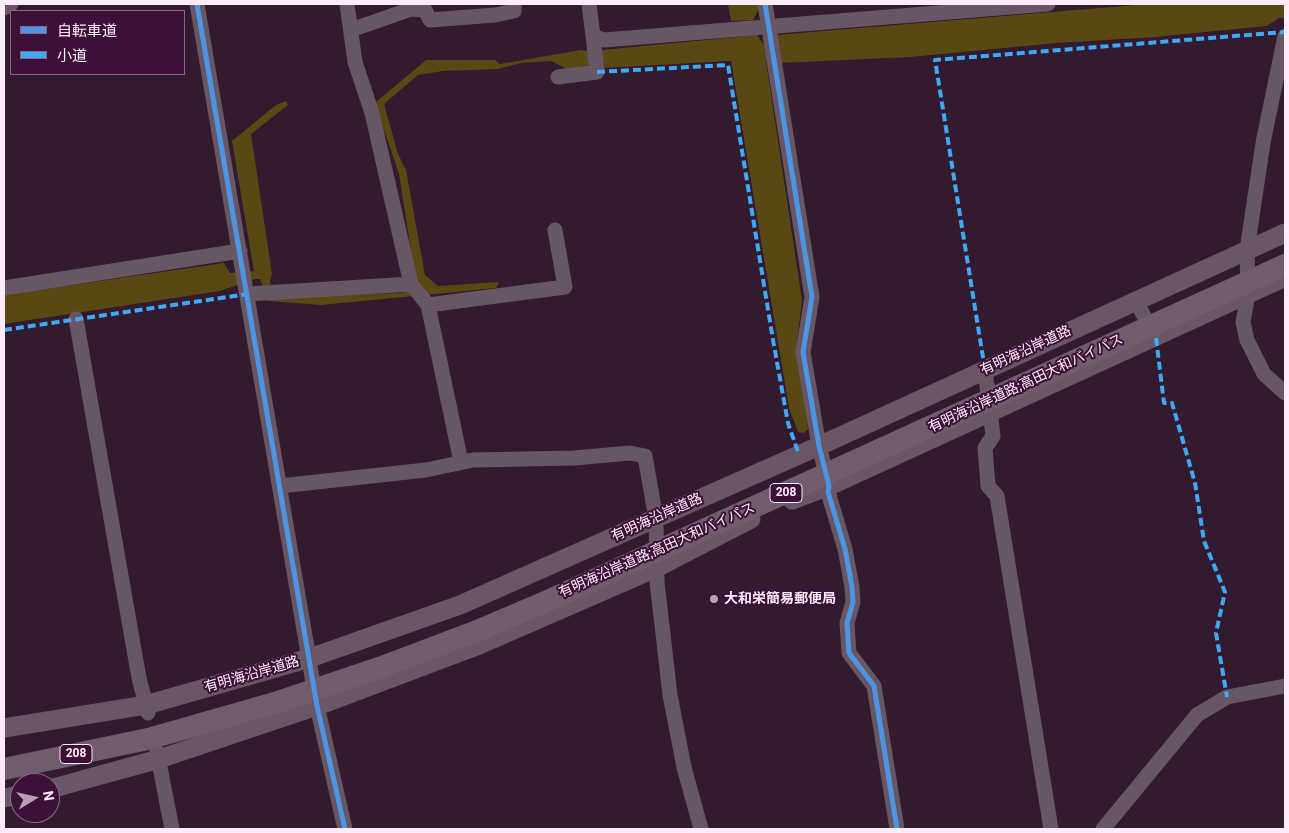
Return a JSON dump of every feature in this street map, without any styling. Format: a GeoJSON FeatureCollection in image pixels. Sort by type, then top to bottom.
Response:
{"type":"FeatureCollection","features":[{"type":"Feature","properties":{"kind":"highway","name":"有明海沿岸道路;高田大和バイパス"},"geometry":{"type":"LineString","coordinates":[[4,769],[155,750],[278,702],[382,667],[544,602],[1285,265]]}},
{"type":"Feature","properties":{"kind":"highway"},"geometry":{"type":"LineString","coordinates":[[4,763],[117,741],[155,750]]}},
{"type":"Feature","properties":{"kind":"main road","name":"有明海沿岸道路"},"geometry":{"type":"LineString","coordinates":[[4,728],[147,709],[310,658],[460,605],[819,446],[1285,233]]}},
{"type":"Feature","properties":{"kind":"main road"},"geometry":{"type":"LineString","coordinates":[[60,785],[155,750],[317,706],[479,645],[656,568],[781,505],[829,486],[1156,338],[1285,277]]}},
{"type":"Feature","properties":{"kind":"main road"},"geometry":{"type":"LineString","coordinates":[[460,605],[479,645]]}},
{"type":"Feature","properties":{"kind":"street"},"geometry":{"type":"LineString","coordinates":[[4,8],[11,4]]}},
{"type":"Feature","properties":{"kind":"street"},"geometry":{"type":"LineString","coordinates":[[197,4],[317,706],[344,829]]}},
{"type":"Feature","properties":{"kind":"street"},"geometry":{"type":"LineString","coordinates":[[347,4],[355,62],[372,113],[411,284],[428,305],[461,462]]}},
{"type":"Feature","properties":{"kind":"street"},"geometry":{"type":"LineString","coordinates":[[351,30],[410,10],[425,10],[430,20],[495,15],[514,11],[514,4]]}},
{"type":"Feature","properties":{"kind":"street"},"geometry":{"type":"LineString","coordinates":[[558,77],[597,72],[589,4]]}},
{"type":"Feature","properties":{"kind":"street"},"geometry":{"type":"LineString","coordinates":[[765,4],[812,297],[803,352],[819,446],[829,486],[828,492],[845,549],[852,587],[853,602],[847,623],[848,654],[874,686],[897,829]]}},
{"type":"Feature","properties":{"kind":"street"},"geometry":{"type":"LineString","coordinates":[[593,36],[604,40],[1002,5],[1048,4]]}},
{"type":"Feature","properties":{"kind":"street"},"geometry":{"type":"LineString","coordinates":[[1285,36],[1263,143],[1247,250],[1248,295],[1243,322],[1247,340],[1264,374],[1285,392]]}},
{"type":"Feature","properties":{"kind":"street"},"geometry":{"type":"LineString","coordinates":[[428,305],[565,286],[555,230]]}},
{"type":"Feature","properties":{"kind":"street"},"geometry":{"type":"LineString","coordinates":[[4,288],[240,252]]}},
{"type":"Feature","properties":{"kind":"street"},"geometry":{"type":"LineString","coordinates":[[248,294],[411,284]]}},
{"type":"Feature","properties":{"kind":"street"},"geometry":{"type":"LineString","coordinates":[[1136,301],[1156,338]]}},
{"type":"Feature","properties":{"kind":"street"},"geometry":{"type":"LineString","coordinates":[[76,319],[138,678],[147,709]]}},
{"type":"Feature","properties":{"kind":"street"},"geometry":{"type":"LineString","coordinates":[[985,370],[993,436],[985,448],[988,486],[997,496],[1051,829]]}},
{"type":"Feature","properties":{"kind":"street"},"geometry":{"type":"LineString","coordinates":[[280,486],[426,470],[461,462],[630,453],[645,456],[656,519],[656,568],[670,695],[684,767],[701,829]]}},
{"type":"Feature","properties":{"kind":"street"},"geometry":{"type":"LineString","coordinates":[[1103,829],[1197,715],[1227,697],[1285,686]]}},
{"type":"Feature","properties":{"kind":"street"},"geometry":{"type":"LineString","coordinates":[[155,750],[172,829]]}},
{"type":"Feature","properties":{"kind":"shaded area"},"geometry":{"type":"Polygon","coordinates":[[[728,4],[759,4],[760,7],[753,20],[731,21],[728,4]]]}},
{"type":"Feature","properties":{"kind":"shaded area"},"geometry":{"type":"Polygon","coordinates":[[[1148,4],[1285,4],[1285,18],[1279,18],[1267,26],[1155,37],[1057,43],[910,57],[780,63],[779,58],[766,61],[802,300],[797,342],[808,429],[804,433],[798,432],[789,408],[731,61],[602,68],[600,63],[567,69],[551,61],[521,63],[498,69],[443,71],[418,75],[384,104],[398,154],[406,170],[425,275],[438,286],[499,282],[496,288],[321,305],[268,301],[260,279],[255,279],[220,291],[4,324],[4,295],[224,263],[230,273],[254,271],[232,141],[276,105],[286,101],[288,105],[251,134],[272,274],[270,280],[273,297],[400,293],[420,289],[414,270],[399,174],[375,103],[426,60],[495,60],[500,64],[581,50],[588,51],[601,59],[602,50],[757,35],[766,48],[776,35],[1148,4]]]}},
{"type":"Feature","properties":{"kind":"marked path"},"geometry":{"type":"LineString","coordinates":[[985,370],[935,60],[1285,32]]}},
{"type":"Feature","properties":{"kind":"marked path"},"geometry":{"type":"LineString","coordinates":[[597,72],[728,65],[788,423],[799,455]]}},
{"type":"Feature","properties":{"kind":"marked path"},"geometry":{"type":"LineString","coordinates":[[4,330],[248,294]]}},
{"type":"Feature","properties":{"kind":"marked path"},"geometry":{"type":"LineString","coordinates":[[1156,338],[1164,403],[1172,403],[1195,483],[1204,541],[1225,592],[1216,633],[1227,697]]}},
{"type":"Feature","properties":{"kind":"cycle path"},"geometry":{"type":"LineString","coordinates":[[197,4],[317,706],[345,829]]}},
{"type":"Feature","properties":{"kind":"cycle path"},"geometry":{"type":"LineString","coordinates":[[765,4],[812,297],[803,352],[819,446],[829,486],[828,492],[845,549],[852,587],[853,602],[847,623],[849,653],[874,686],[897,829]]}},
{"type":"Feature","properties":{"kind":"place","name":"大和栄簡易郵便局"},"geometry":{"type":"Point","coordinates":[714,599]}}]}
